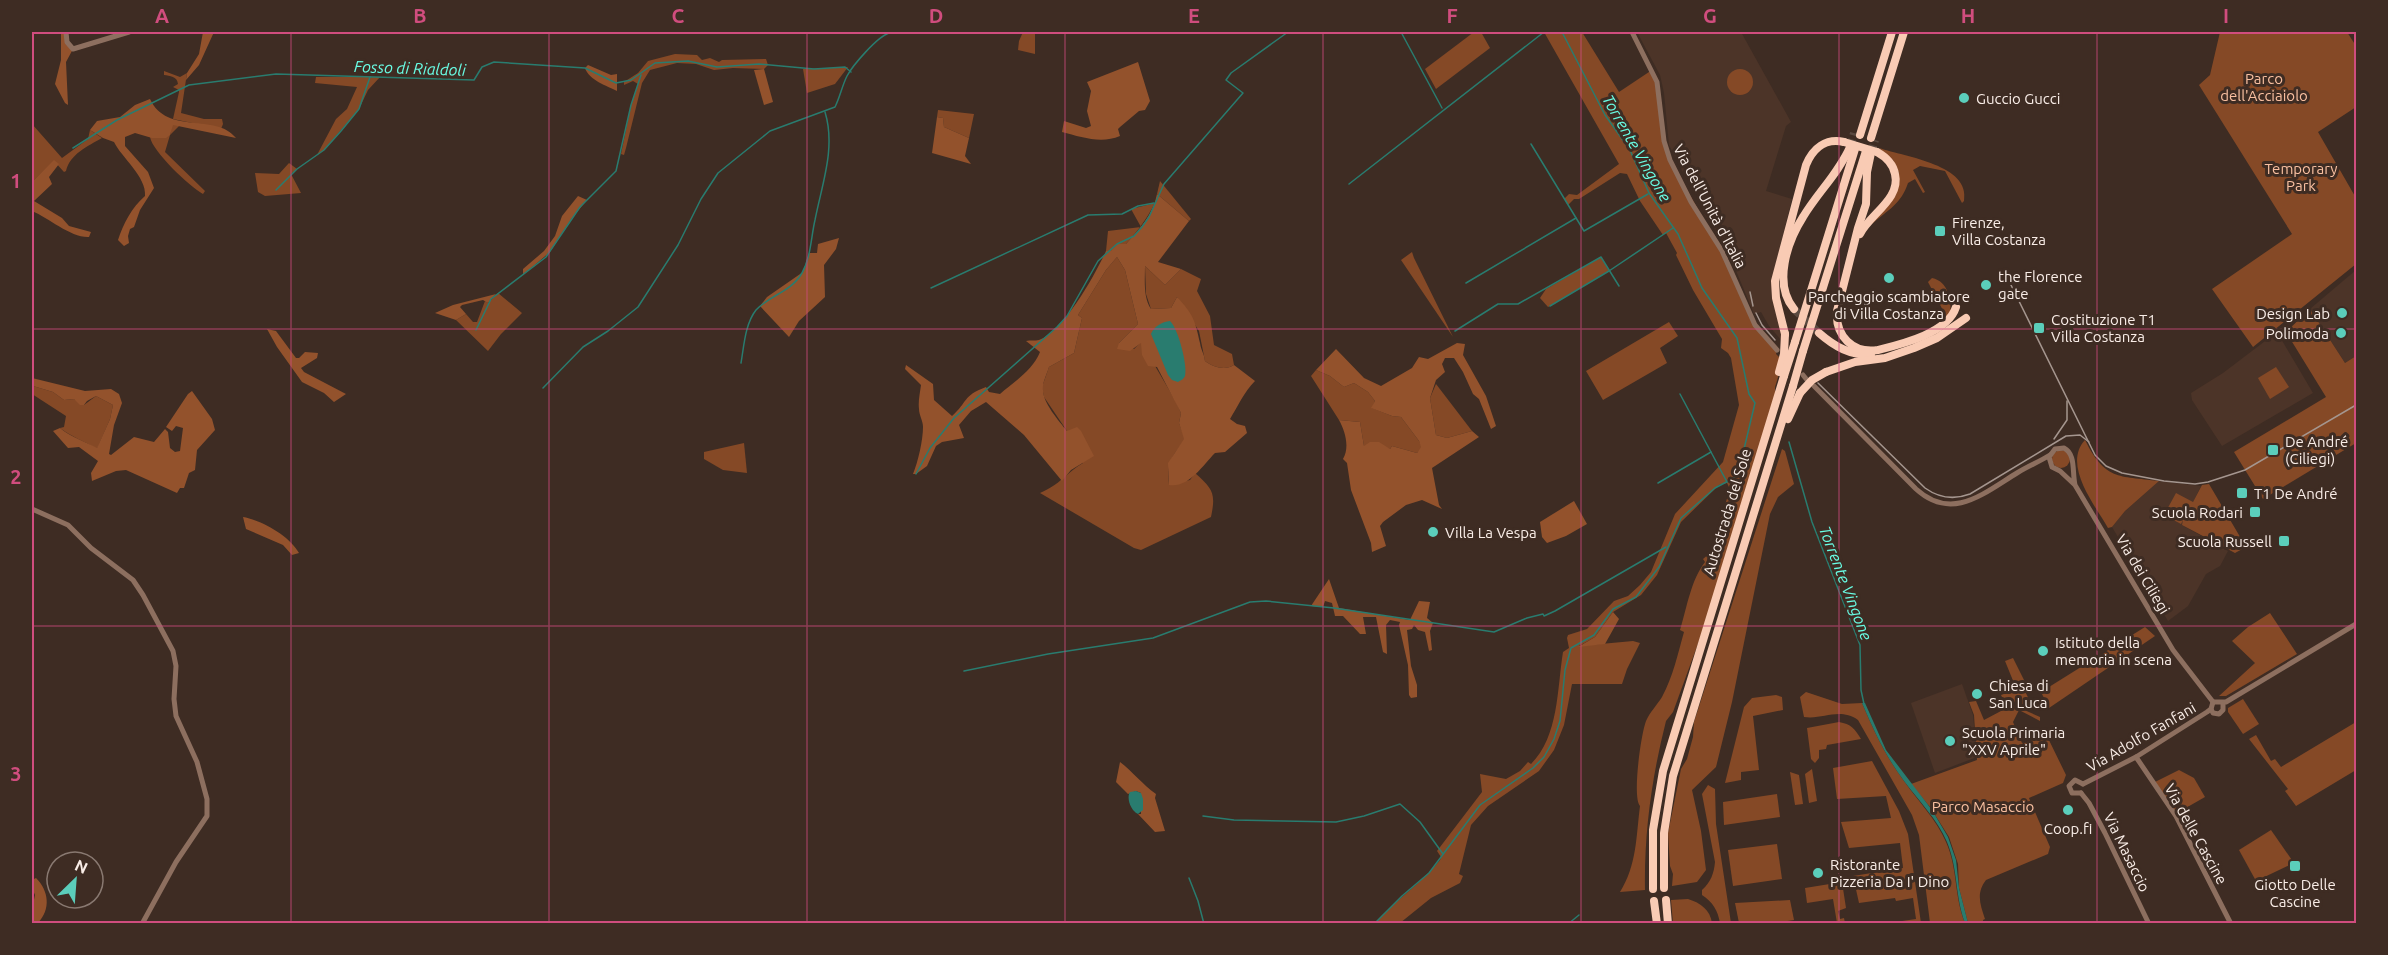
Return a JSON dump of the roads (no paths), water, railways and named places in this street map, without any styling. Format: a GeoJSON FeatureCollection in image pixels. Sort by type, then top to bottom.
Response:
{"type":"FeatureCollection","features":[{"type":"Feature","properties":{"kind":"highway"},"geometry":{"type":"LineString","coordinates":[[1857,134],[1892,32]]}},
{"type":"Feature","properties":{"kind":"highway"},"geometry":{"type":"LineString","coordinates":[[1873,139],[1904,32]]}},
{"type":"Feature","properties":{"kind":"highway"},"geometry":{"type":"LineString","coordinates":[[1782,374],[1785,334],[1776,298],[1775,280],[1806,165],[1811,155],[1820,146],[1832,141],[1871,152],[1892,165],[1896,184],[1891,197],[1864,227],[1854,248]]}},
{"type":"Feature","properties":{"kind":"highway"},"geometry":{"type":"LineString","coordinates":[[1794,309],[1785,293],[1783,279],[1793,238],[1803,218],[1836,173],[1850,146]]}},
{"type":"Feature","properties":{"kind":"highway"},"geometry":{"type":"LineString","coordinates":[[1782,374],[1795,342],[1850,146]]}},
{"type":"Feature","properties":{"kind":"highway"},"geometry":{"type":"LineString","coordinates":[[1871,152],[1867,172],[1867,199],[1837,316],[1840,333],[1851,345],[1870,351],[1890,347],[1941,327],[1953,317],[1956,307]]}},
{"type":"Feature","properties":{"kind":"highway","name":"Autostrada del Sole"},"geometry":{"type":"LineString","coordinates":[[1664,888],[1664,833],[1673,776],[1803,351],[1871,152]]}},
{"type":"Feature","properties":{"kind":"highway"},"geometry":{"type":"LineString","coordinates":[[1766,472],[1800,393],[1812,380],[1826,372],[1855,362],[1885,358],[1914,348],[1937,338],[1966,318]]}},
{"type":"Feature","properties":{"kind":"highway"},"geometry":{"type":"LineString","coordinates":[[1818,333],[1837,347],[1856,354],[1884,356],[1914,348]]}},
{"type":"Feature","properties":{"kind":"highway","name":"Autostrada del Sole"},"geometry":{"type":"LineString","coordinates":[[1653,889],[1653,830],[1663,771],[1775,406],[1775,387],[1782,374]]}},
{"type":"Feature","properties":{"kind":"highway"},"geometry":{"type":"LineString","coordinates":[[1665,900],[1668,924]]}},
{"type":"Feature","properties":{"kind":"highway"},"geometry":{"type":"LineString","coordinates":[[1654,901],[1657,924]]}},
{"type":"Feature","properties":{"kind":"street"},"geometry":{"type":"LineString","coordinates":[[66,32],[67,42],[73,49],[129,32]]}},
{"type":"Feature","properties":{"kind":"street","name":"Via dell'Unità d'Italia"},"geometry":{"type":"LineString","coordinates":[[1632,32],[1658,85],[1664,141],[1670,160],[1691,202],[1725,257],[1755,325],[1777,350]]}},
{"type":"Feature","properties":{"kind":"street"},"geometry":{"type":"LineString","coordinates":[[1814,386],[1916,489],[1936,501],[1951,504],[1967,502],[2024,468],[2033,466],[2053,468]]}},
{"type":"Feature","properties":{"kind":"street","name":"Via dei Ciliegi"},"geometry":{"type":"LineString","coordinates":[[2050,455],[2057,448],[2066,449],[2073,457],[2071,466],[2075,485]]}},
{"type":"Feature","properties":{"kind":"street"},"geometry":{"type":"LineString","coordinates":[[2033,466],[2050,455]]}},
{"type":"Feature","properties":{"kind":"street"},"geometry":{"type":"LineString","coordinates":[[2050,455],[2049,461],[2053,468]]}},
{"type":"Feature","properties":{"kind":"street"},"geometry":{"type":"LineString","coordinates":[[2060,471],[2071,466]]}},
{"type":"Feature","properties":{"kind":"street","name":"Via dei Ciliegi"},"geometry":{"type":"LineString","coordinates":[[2053,468],[2060,471],[2075,485],[2174,650],[2213,702]]}},
{"type":"Feature","properties":{"kind":"street"},"geometry":{"type":"LineString","coordinates":[[32,508],[68,525],[91,548],[132,580],[143,595],[173,651],[176,666],[174,699],[176,716],[197,762],[207,800],[207,816],[176,862],[142,924]]}},
{"type":"Feature","properties":{"kind":"street","name":"Via Adolfo Fanfani"},"geometry":{"type":"LineString","coordinates":[[2223,704],[2356,624]]}},
{"type":"Feature","properties":{"kind":"street","name":"Via Adolfo Fanfani"},"geometry":{"type":"LineString","coordinates":[[2083,784],[2136,758],[2211,709],[2213,702],[2223,704]]}},
{"type":"Feature","properties":{"kind":"street","name":"Via Adolfo Fanfani"},"geometry":{"type":"LineString","coordinates":[[2211,709],[2215,714],[2219,714],[2223,710],[2223,704]]}},
{"type":"Feature","properties":{"kind":"street","name":"Via delle Cascine"},"geometry":{"type":"LineString","coordinates":[[2136,758],[2176,816],[2230,924]]}},
{"type":"Feature","properties":{"kind":"street","name":"Via Masaccio"},"geometry":{"type":"LineString","coordinates":[[2083,784],[2076,780],[2070,784],[2072,793],[2081,793],[2105,833],[2149,924]]}},
{"type":"Feature","properties":{"kind":"street"},"geometry":{"type":"LineString","coordinates":[[2081,793],[2083,784]]}},
{"type":"Feature","properties":{"kind":"water"},"geometry":{"type":"Polygon","coordinates":[[[1170,321],[1179,339],[1186,371],[1183,379],[1178,382],[1172,380],[1168,375],[1151,334],[1159,325],[1170,321]]]}},
{"type":"Feature","properties":{"kind":"water"},"geometry":{"type":"Polygon","coordinates":[[[1862,703],[1865,703],[1886,750],[1932,810],[1948,837],[1956,860],[1959,888],[1968,923],[1965,923],[1962,913],[1951,852],[1947,842],[1933,818],[1892,763],[1862,703]]]}},
{"type":"Feature","properties":{"kind":"water"},"geometry":{"type":"Polygon","coordinates":[[[1130,792],[1141,793],[1143,799],[1143,810],[1138,814],[1129,801],[1130,792]]]}},
{"type":"Feature","properties":{"kind":"waterway"},"geometry":{"type":"LineString","coordinates":[[543,388],[583,347],[638,307],[678,245],[701,199],[718,173],[770,131],[835,107],[850,71],[878,40],[892,32],[916,32]]}},
{"type":"Feature","properties":{"kind":"waterway"},"geometry":{"type":"LineString","coordinates":[[916,474],[930,448],[954,418],[1057,327],[1067,316],[1098,261],[1117,244],[1134,236],[1142,227],[1164,184],[1243,93],[1226,80],[1231,73],[1288,32]]}},
{"type":"Feature","properties":{"kind":"waterway"},"geometry":{"type":"LineString","coordinates":[[1401,32],[1442,108]]}},
{"type":"Feature","properties":{"kind":"waterway"},"geometry":{"type":"LineString","coordinates":[[1349,184],[1544,32]]}},
{"type":"Feature","properties":{"kind":"waterway"},"geometry":{"type":"LineString","coordinates":[[1374,924],[1429,873],[1480,805],[1533,768],[1544,757],[1554,739],[1560,721],[1565,670],[1571,648],[1594,635],[1613,609],[1636,597],[1659,567],[1681,518],[1715,488],[1734,478],[1739,470],[1755,403],[1749,394],[1737,338],[1702,288],[1678,234],[1649,193],[1630,150],[1605,115],[1562,32]]}},
{"type":"Feature","properties":{"kind":"waterway","name":"Fosso di Rialdoli"},"geometry":{"type":"LineString","coordinates":[[73,148],[117,120],[189,85],[276,74],[474,80],[482,67],[494,62],[585,68],[616,83],[631,80],[655,63],[688,61],[717,67],[759,64],[814,69],[845,67],[851,72]]}},
{"type":"Feature","properties":{"kind":"waterway"},"geometry":{"type":"LineString","coordinates":[[476,330],[491,299],[546,257],[580,207],[616,171],[631,105],[641,75]]}},
{"type":"Feature","properties":{"kind":"waterway"},"geometry":{"type":"LineString","coordinates":[[276,190],[297,169],[324,150],[341,131],[359,109],[370,77]]}},
{"type":"Feature","properties":{"kind":"waterway"},"geometry":{"type":"LineString","coordinates":[[741,363],[752,316],[762,305],[792,285],[802,273],[807,260],[829,152],[825,112]]}},
{"type":"Feature","properties":{"kind":"waterway"},"geometry":{"type":"LineString","coordinates":[[1531,144],[1584,231],[1648,194]]}},
{"type":"Feature","properties":{"kind":"waterway"},"geometry":{"type":"LineString","coordinates":[[931,288],[1088,215],[1122,214],[1138,206],[1154,203]]}},
{"type":"Feature","properties":{"kind":"waterway"},"geometry":{"type":"LineString","coordinates":[[1466,283],[1576,218]]}},
{"type":"Feature","properties":{"kind":"waterway"},"geometry":{"type":"LineString","coordinates":[[1550,306],[1609,271],[1673,228]]}},
{"type":"Feature","properties":{"kind":"waterway"},"geometry":{"type":"LineString","coordinates":[[1455,331],[1498,304],[1518,304],[1601,257],[1619,286]]}},
{"type":"Feature","properties":{"kind":"waterway"},"geometry":{"type":"LineString","coordinates":[[1680,394],[1727,482]]}},
{"type":"Feature","properties":{"kind":"waterway","name":"Torrente Vingone"},"geometry":{"type":"LineString","coordinates":[[1789,442],[1812,522],[1860,645],[1861,690],[1864,704]]}},
{"type":"Feature","properties":{"kind":"waterway"},"geometry":{"type":"LineString","coordinates":[[1658,483],[1711,452]]}},
{"type":"Feature","properties":{"kind":"waterway"},"geometry":{"type":"LineString","coordinates":[[964,671],[1048,654],[1153,638],[1250,602],[1266,601],[1334,608],[1494,632],[1527,618],[1543,614],[1544,616],[1555,611],[1666,547]]}},
{"type":"Feature","properties":{"kind":"waterway"},"geometry":{"type":"LineString","coordinates":[[1203,816],[1234,820],[1336,822],[1364,816],[1400,804],[1420,822],[1443,854]]}},
{"type":"Feature","properties":{"kind":"waterway"},"geometry":{"type":"LineString","coordinates":[[1189,878],[1204,924]]}},
{"type":"Feature","properties":{"kind":"waterway"},"geometry":{"type":"LineString","coordinates":[[1568,924],[1579,915]]}},
{"type":"Feature","properties":{"kind":"tunnel"},"geometry":{"type":"LineString","coordinates":[[1850,147],[1854,133]]}},
{"type":"Feature","properties":{"kind":"tunnel"},"geometry":{"type":"LineString","coordinates":[[1871,153],[1875,140]]}},
{"type":"Feature","properties":{"kind":"tunnel"},"geometry":{"type":"LineString","coordinates":[[1794,309],[1819,333]]}},
{"type":"Feature","properties":{"kind":"tram line"},"geometry":{"type":"LineString","coordinates":[[1732,255],[1740,267]]}},
{"type":"Feature","properties":{"kind":"tram line"},"geometry":{"type":"LineString","coordinates":[[2010,283],[2095,455],[2106,466],[2122,473],[2164,481],[2195,484],[2208,482],[2245,470],[2356,405]]}},
{"type":"Feature","properties":{"kind":"tram line"},"geometry":{"type":"LineString","coordinates":[[1750,292],[1753,306]]}},
{"type":"Feature","properties":{"kind":"tram line"},"geometry":{"type":"LineString","coordinates":[[1756,313],[1762,325],[1775,340]]}},
{"type":"Feature","properties":{"kind":"tram line"},"geometry":{"type":"LineString","coordinates":[[1818,383],[1925,488],[1941,496],[1958,497],[1970,494],[2066,436],[2080,435],[2089,442]]}},
{"type":"Feature","properties":{"kind":"tram line"},"geometry":{"type":"LineString","coordinates":[[2054,439],[2067,420],[2067,401]]}},
{"type":"Feature","properties":{"kind":"place","name":"Guccio Gucci"},"geometry":{"type":"Point","coordinates":[1964,98]}},
{"type":"Feature","properties":{"kind":"place","name":"Firenze, Villa Costanza"},"geometry":{"type":"Point","coordinates":[1940,231]}},
{"type":"Feature","properties":{"kind":"place","name":"Parcheggio scambiatore di Villa Costanza"},"geometry":{"type":"Point","coordinates":[1889,278]}},
{"type":"Feature","properties":{"kind":"place","name":"the Florence gate"},"geometry":{"type":"Point","coordinates":[1986,285]}},
{"type":"Feature","properties":{"kind":"place","name":"Design Lab"},"geometry":{"type":"Point","coordinates":[2342,313]}},
{"type":"Feature","properties":{"kind":"place","name":"Costituzione T1 Villa Costanza"},"geometry":{"type":"Point","coordinates":[2039,328]}},
{"type":"Feature","properties":{"kind":"place","name":"Polimoda"},"geometry":{"type":"Point","coordinates":[2341,333]}},
{"type":"Feature","properties":{"kind":"place","name":"De André (Ciliegi)"},"geometry":{"type":"Point","coordinates":[2273,450]}},
{"type":"Feature","properties":{"kind":"place","name":"T1 De André"},"geometry":{"type":"Point","coordinates":[2242,493]}},
{"type":"Feature","properties":{"kind":"place","name":"Scuola Rodari"},"geometry":{"type":"Point","coordinates":[2255,512]}},
{"type":"Feature","properties":{"kind":"place","name":"Villa La Vespa"},"geometry":{"type":"Point","coordinates":[1433,532]}},
{"type":"Feature","properties":{"kind":"place","name":"Scuola Russell"},"geometry":{"type":"Point","coordinates":[2284,541]}},
{"type":"Feature","properties":{"kind":"place","name":"Istituto della memoria in scena"},"geometry":{"type":"Point","coordinates":[2043,651]}},
{"type":"Feature","properties":{"kind":"place","name":"Chiesa di San Luca"},"geometry":{"type":"Point","coordinates":[1977,694]}},
{"type":"Feature","properties":{"kind":"place","name":"Scuola Primaria \"XXV Aprile\""},"geometry":{"type":"Point","coordinates":[1950,741]}},
{"type":"Feature","properties":{"kind":"place","name":"Coop.fi"},"geometry":{"type":"Point","coordinates":[2068,810]}},
{"type":"Feature","properties":{"kind":"place","name":"Giotto Delle Cascine"},"geometry":{"type":"Point","coordinates":[2295,866]}},
{"type":"Feature","properties":{"kind":"place","name":"Ristorante Pizzeria Da I' Dino"},"geometry":{"type":"Point","coordinates":[1818,873]}},
{"type":"Feature","properties":{"kind":"park label","name":"Parco dell'Acciaiolo"},"geometry":{"type":"Point","coordinates":[2264,86]}},
{"type":"Feature","properties":{"kind":"park label","name":"Temporary Park"},"geometry":{"type":"Point","coordinates":[2301,176]}},
{"type":"Feature","properties":{"kind":"park label","name":"Parco Masaccio"},"geometry":{"type":"Point","coordinates":[1983,806]}}]}
